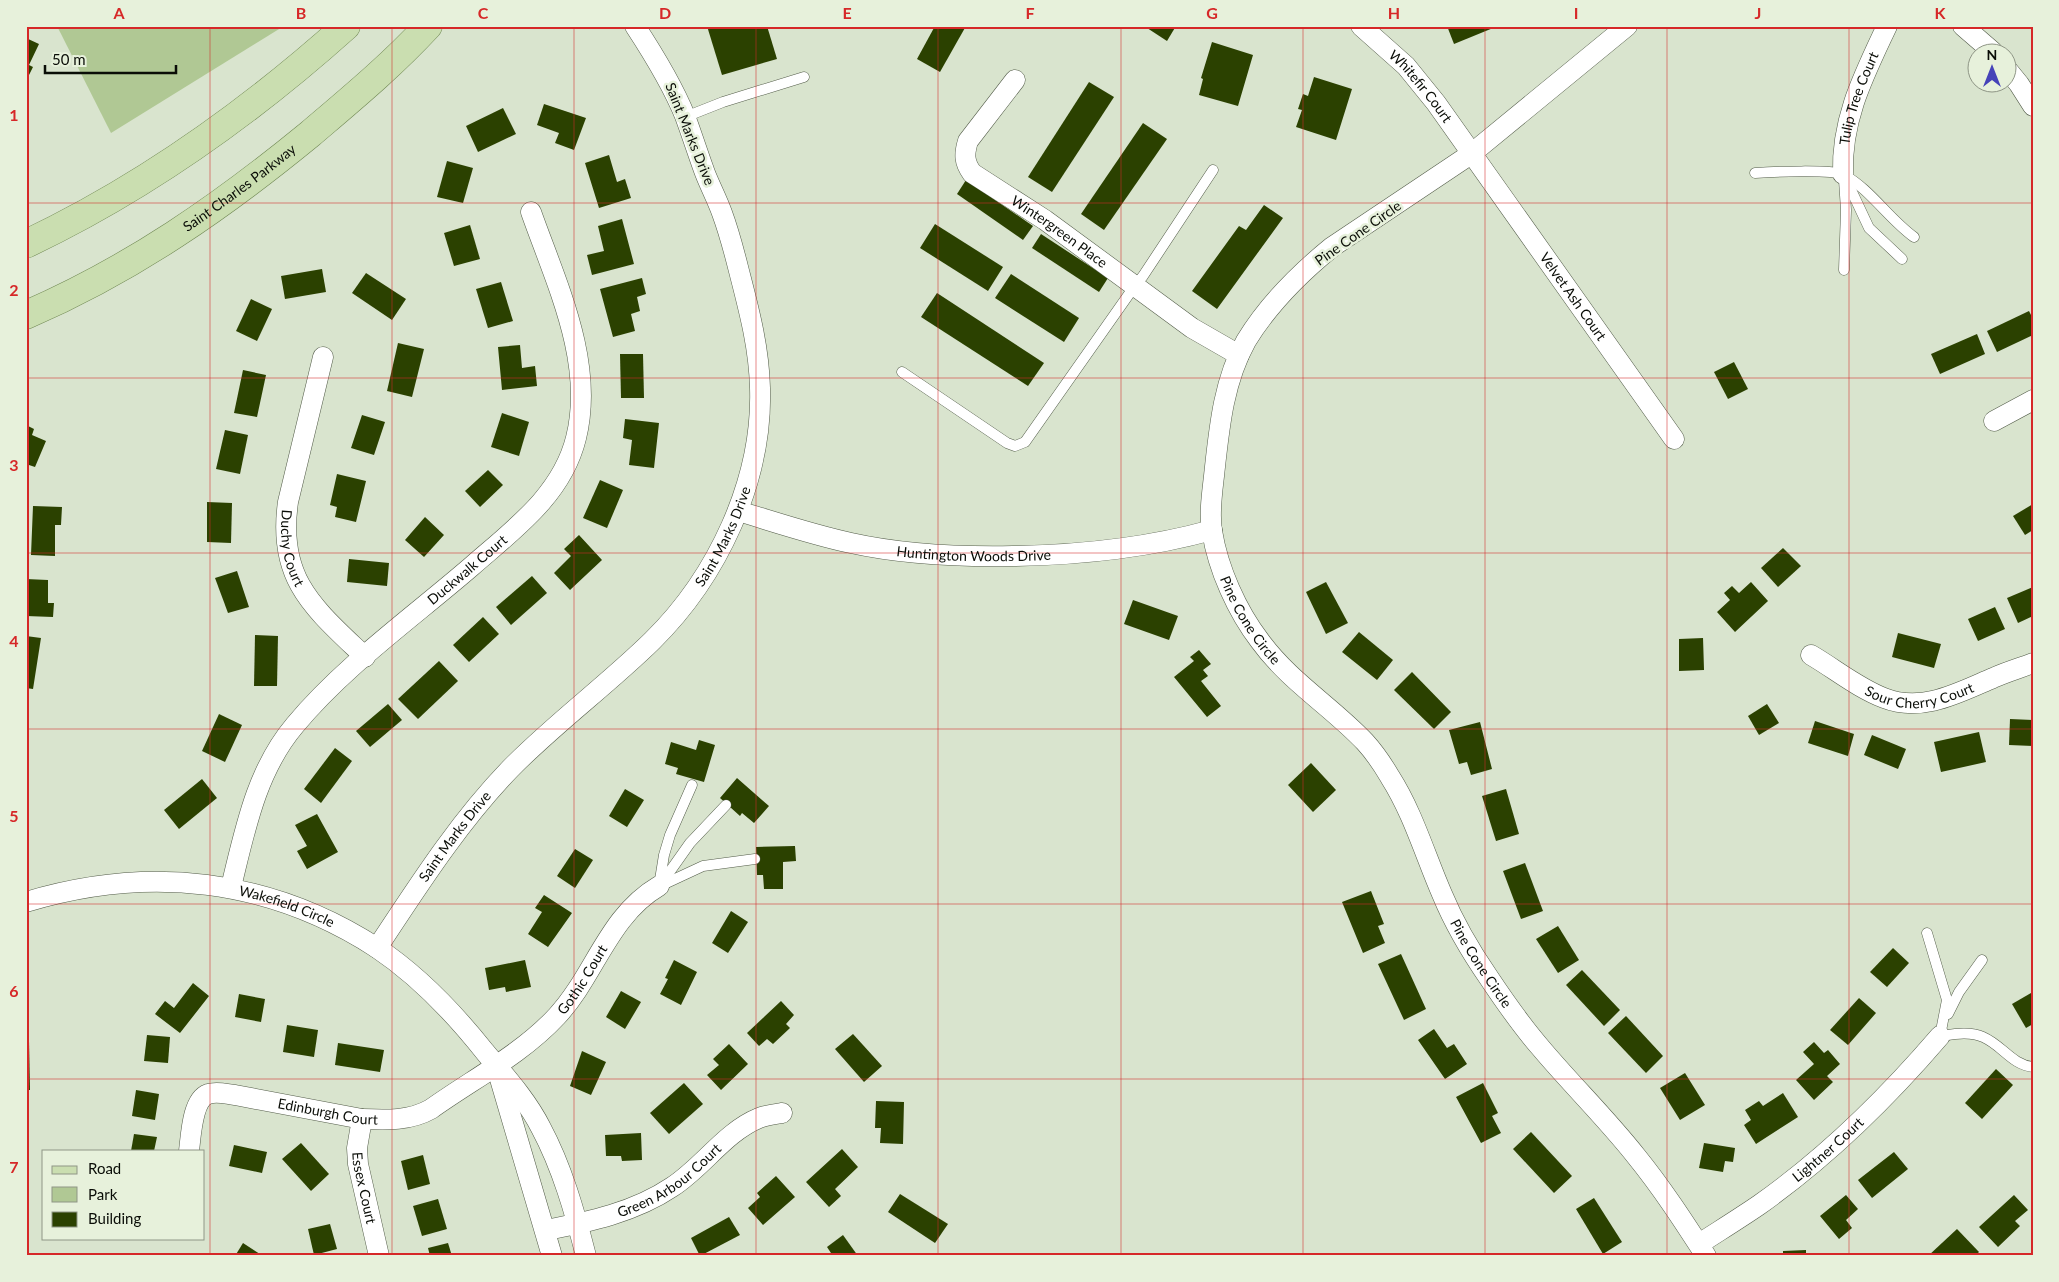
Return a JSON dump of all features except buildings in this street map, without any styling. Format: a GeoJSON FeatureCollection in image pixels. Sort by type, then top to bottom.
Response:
{"type":"FeatureCollection","features":[{"type":"Feature","properties":{"kind":"main road"},"geometry":{"type":"LineString","coordinates":[[26,244],[130,189],[175,160],[254,104],[346,26]]}},
{"type":"Feature","properties":{"kind":"main road","name":"Saint Charles Parkway"},"geometry":{"type":"LineString","coordinates":[[26,315],[67,297],[162,244],[270,167],[398,59],[428,26]]}},
{"type":"Feature","properties":{"kind":"street","name":"Saint Marks Drive"},"geometry":{"type":"LineString","coordinates":[[377,948],[453,836],[508,772],[532,748],[634,658],[676,616],[694,592],[715,558],[738,511],[753,464],[757,439],[760,390],[758,357],[752,320],[728,231],[685,117],[662,70],[635,26]]}},
{"type":"Feature","properties":{"kind":"street","name":"Whitefir Court"},"geometry":{"type":"LineString","coordinates":[[1361,26],[1387,48],[1421,83],[1471,154]]}},
{"type":"Feature","properties":{"kind":"street","name":"Pine Cone Circle"},"geometry":{"type":"LineString","coordinates":[[1627,26],[1471,154],[1318,259],[1280,296],[1247,339],[1229,381],[1220,423],[1211,503],[1212,530],[1220,562],[1231,588],[1259,640],[1294,679],[1365,742],[1392,780],[1412,818],[1442,896],[1470,949],[1488,977],[1538,1045],[1636,1156],[1667,1197],[1702,1250]]}},
{"type":"Feature","properties":{"kind":"street","name":"Tulip Tree Court"},"geometry":{"type":"LineString","coordinates":[[1843,174],[1842,153],[1848,119],[1887,26]]}},
{"type":"Feature","properties":{"kind":"street"},"geometry":{"type":"LineString","coordinates":[[1963,26],[1981,42]]}},
{"type":"Feature","properties":{"kind":"street","name":"Wintergreen Place"},"geometry":{"type":"LineString","coordinates":[[1016,80],[968,141],[964,153],[972,173],[1045,220],[1192,328],[1239,355]]}},
{"type":"Feature","properties":{"kind":"street"},"geometry":{"type":"LineString","coordinates":[[2016,80],[2033,106]]}},
{"type":"Feature","properties":{"kind":"street","name":"Velvet Ash Court"},"geometry":{"type":"LineString","coordinates":[[1471,154],[1674,439]]}},
{"type":"Feature","properties":{"kind":"street","name":"Duckwalk Court"},"geometry":{"type":"LineString","coordinates":[[231,887],[250,808],[268,764],[294,726],[319,698],[525,520],[552,490],[568,463],[576,438],[580,411],[581,382],[577,352],[567,315],[531,212]]}},
{"type":"Feature","properties":{"kind":"street","name":"Duchy Court"},"geometry":{"type":"LineString","coordinates":[[323,357],[288,502],[286,540],[292,567],[305,595],[365,657]]}},
{"type":"Feature","properties":{"kind":"street"},"geometry":{"type":"LineString","coordinates":[[1994,421],[2033,400]]}},
{"type":"Feature","properties":{"kind":"street","name":"Huntington Woods Drive"},"geometry":{"type":"LineString","coordinates":[[738,511],[851,543],[912,553],[961,557],[1084,554],[1181,539],[1212,530]]}},
{"type":"Feature","properties":{"kind":"street","name":"Sour Cherry Court"},"geometry":{"type":"LineString","coordinates":[[1811,655],[1865,689],[1883,698],[1899,702],[1918,703],[1953,696],[2033,663]]}},
{"type":"Feature","properties":{"kind":"street","name":"Wakefield Circle"},"geometry":{"type":"LineString","coordinates":[[26,902],[77,888],[108,884],[159,882],[231,887],[261,895],[305,911],[377,948],[442,1001],[496,1065],[531,1111],[542,1128],[578,1224],[586,1256]]}},
{"type":"Feature","properties":{"kind":"street","name":"Gothic Court"},"geometry":{"type":"LineString","coordinates":[[496,1065],[523,1046],[557,1016],[573,996],[624,916],[645,895],[659,886]]}},
{"type":"Feature","properties":{"kind":"street","name":"Lightner Court"},"geometry":{"type":"LineString","coordinates":[[1702,1250],[1825,1153],[1897,1085],[1940,1036]]}},
{"type":"Feature","properties":{"kind":"street","name":"Wakefield Circle"},"geometry":{"type":"LineString","coordinates":[[496,1065],[546,1230],[552,1256]]}},
{"type":"Feature","properties":{"kind":"street","name":"Edinburgh Court"},"geometry":{"type":"LineString","coordinates":[[189,1150],[198,1102],[202,1097],[209,1094],[235,1095],[362,1119],[394,1120],[420,1115],[496,1065]]}},
{"type":"Feature","properties":{"kind":"street","name":"Green Arbour Court"},"geometry":{"type":"LineString","coordinates":[[546,1230],[578,1224],[613,1214],[658,1195],[672,1187],[699,1166],[741,1128],[760,1117],[782,1113]]}},
{"type":"Feature","properties":{"kind":"street","name":"Essex Court"},"geometry":{"type":"LineString","coordinates":[[362,1119],[357,1148],[358,1164],[379,1256]]}},
{"type":"Feature","properties":{"kind":"lane"},"geometry":{"type":"LineString","coordinates":[[685,117],[723,102],[804,78]]}},
{"type":"Feature","properties":{"kind":"lane"},"geometry":{"type":"LineString","coordinates":[[902,372],[1007,443],[1015,446],[1025,442],[1134,286],[1144,276],[1214,170]]}},
{"type":"Feature","properties":{"kind":"lane"},"geometry":{"type":"LineString","coordinates":[[1755,173],[1806,172],[1843,174],[1866,193],[1902,229],[1914,237]]}},
{"type":"Feature","properties":{"kind":"lane"},"geometry":{"type":"LineString","coordinates":[[1843,174],[1869,228],[1902,259]]}},
{"type":"Feature","properties":{"kind":"lane"},"geometry":{"type":"LineString","coordinates":[[1843,174],[1846,210],[1844,270]]}},
{"type":"Feature","properties":{"kind":"lane"},"geometry":{"type":"LineString","coordinates":[[659,886],[664,855],[670,835],[692,784]]}},
{"type":"Feature","properties":{"kind":"lane"},"geometry":{"type":"LineString","coordinates":[[659,886],[690,843],[726,805]]}},
{"type":"Feature","properties":{"kind":"lane"},"geometry":{"type":"LineString","coordinates":[[659,886],[703,866],[755,860]]}},
{"type":"Feature","properties":{"kind":"lane"},"geometry":{"type":"LineString","coordinates":[[1927,933],[1947,1000],[1940,1036]]}},
{"type":"Feature","properties":{"kind":"lane"},"geometry":{"type":"LineString","coordinates":[[1940,1036],[1959,992],[1982,960]]}},
{"type":"Feature","properties":{"kind":"lane"},"geometry":{"type":"LineString","coordinates":[[1940,1036],[1964,1034],[1984,1037],[2021,1066],[2033,1068]]}},
{"type":"Feature","properties":{"kind":"green space"},"geometry":{"type":"Polygon","coordinates":[[[57,26],[284,26],[111,133],[57,26]]]}}]}
